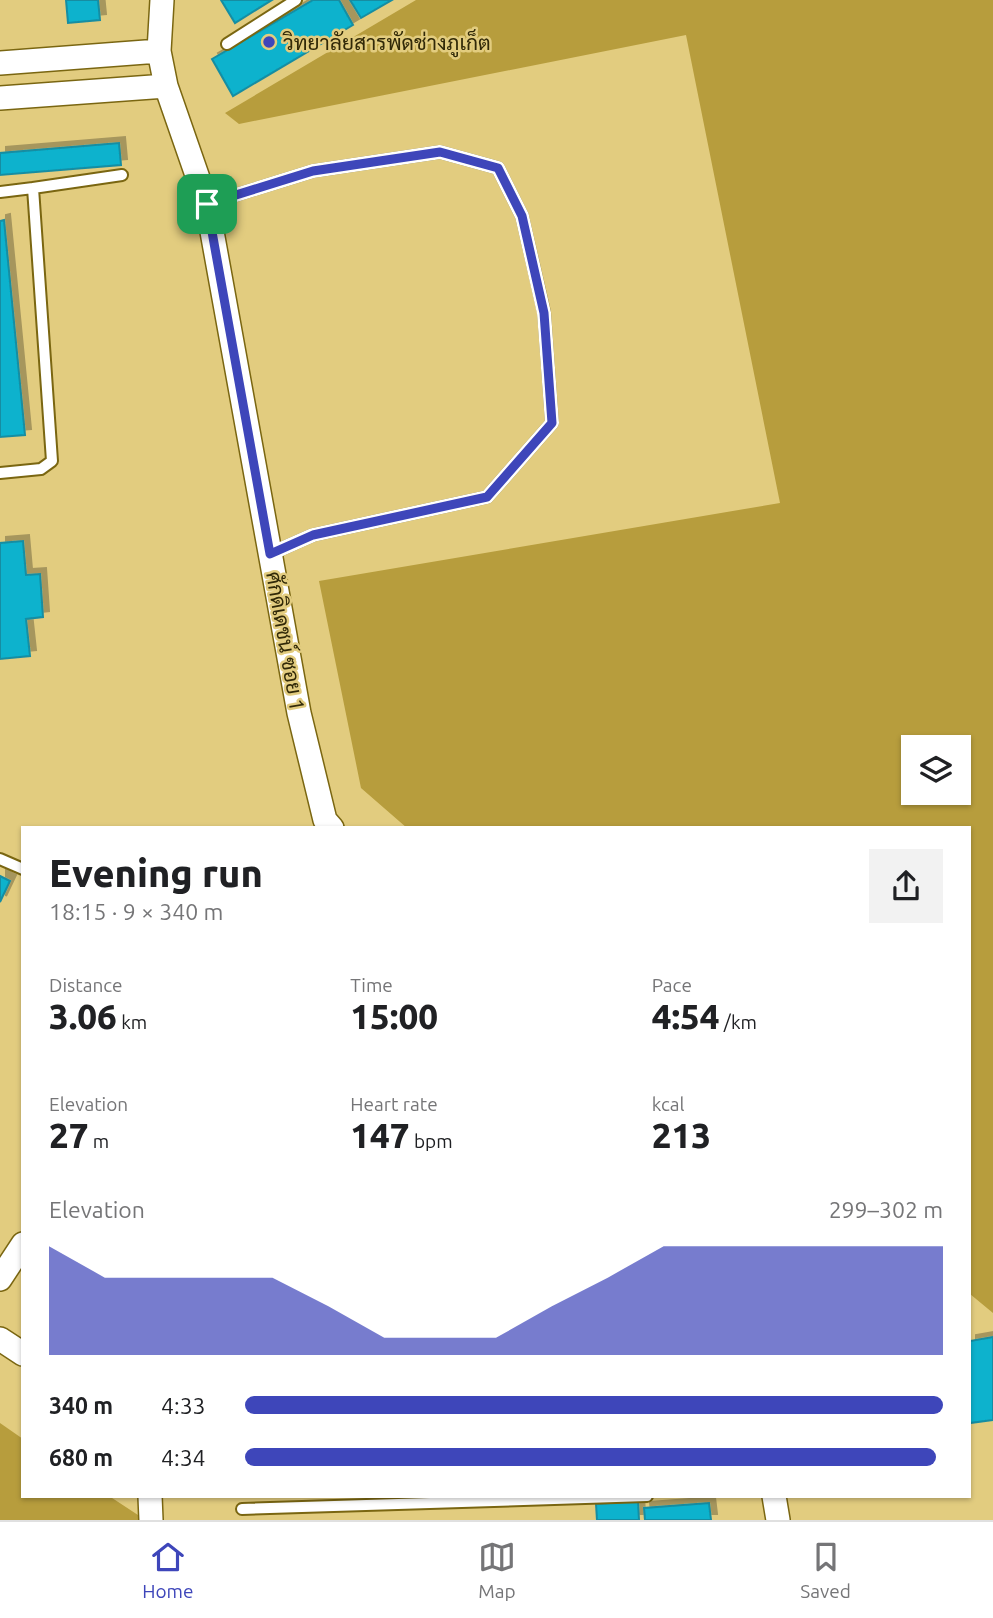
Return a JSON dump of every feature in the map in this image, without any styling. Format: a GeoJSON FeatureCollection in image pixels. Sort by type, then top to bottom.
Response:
{"type":"FeatureCollection","features":[{"type":"Feature","properties":{"kind":"street","name":"ศักดิเดชน์ ซอย 1"},"geometry":{"type":"LineString","coordinates":[[162,0],[159,51],[166,86],[207,204],[299,713],[325,820],[330,826]]}},
{"type":"Feature","properties":{"kind":"street"},"geometry":{"type":"LineString","coordinates":[[0,63],[159,51]]}},
{"type":"Feature","properties":{"kind":"street"},"geometry":{"type":"LineString","coordinates":[[0,98],[166,86]]}},
{"type":"Feature","properties":{"kind":"street"},"geometry":{"type":"LineString","coordinates":[[0,1279],[21,1247]]}},
{"type":"Feature","properties":{"kind":"street"},"geometry":{"type":"LineString","coordinates":[[0,1339],[21,1352]]}},
{"type":"Feature","properties":{"kind":"street"},"geometry":{"type":"LineString","coordinates":[[150,1498],[150,1520]]}},
{"type":"Feature","properties":{"kind":"street"},"geometry":{"type":"LineString","coordinates":[[774,1498],[778,1520]]}},
{"type":"Feature","properties":{"kind":"lane"},"geometry":{"type":"LineString","coordinates":[[227,44],[296,0]]}},
{"type":"Feature","properties":{"kind":"lane"},"geometry":{"type":"LineString","coordinates":[[207,204],[313,171],[440,152],[498,168],[522,216],[544,313],[552,423],[487,497],[313,535],[270,554]]}},
{"type":"Feature","properties":{"kind":"lane"},"geometry":{"type":"LineString","coordinates":[[0,192],[122,175]]}},
{"type":"Feature","properties":{"kind":"lane"},"geometry":{"type":"LineString","coordinates":[[0,473],[41,469],[52,461],[33,188]]}},
{"type":"Feature","properties":{"kind":"lane"},"geometry":{"type":"LineString","coordinates":[[0,859],[21,868]]}},
{"type":"Feature","properties":{"kind":"lane"},"geometry":{"type":"LineString","coordinates":[[242,1509],[585,1498]]}},
{"type":"Feature","properties":{"kind":"shaded area"},"geometry":{"type":"Polygon","coordinates":[[[416,0],[993,0],[993,1313],[971,1295],[971,826],[405,826],[361,788],[319,581],[780,503],[686,35],[239,124],[225,113],[416,0]]]}},
{"type":"Feature","properties":{"kind":"shaded area"},"geometry":{"type":"Polygon","coordinates":[[[0,1423],[21,1438],[21,1498],[112,1498],[138,1515],[138,1520],[0,1520],[0,1423]]]}},
{"type":"Feature","properties":{"kind":"building"},"geometry":{"type":"Polygon","coordinates":[[[66,0],[98,0],[100,20],[68,23],[66,0]]]}},
{"type":"Feature","properties":{"kind":"building"},"geometry":{"type":"Polygon","coordinates":[[[221,0],[272,0],[235,23],[221,0]]]}},
{"type":"Feature","properties":{"kind":"building"},"geometry":{"type":"Polygon","coordinates":[[[313,0],[339,0],[353,25],[233,96],[212,59],[313,0]]]}},
{"type":"Feature","properties":{"kind":"building"},"geometry":{"type":"Polygon","coordinates":[[[350,0],[392,0],[361,18],[350,0]]]}},
{"type":"Feature","properties":{"kind":"building"},"geometry":{"type":"Polygon","coordinates":[[[119,143],[121,165],[0,175],[0,153],[119,143]]]}},
{"type":"Feature","properties":{"kind":"building"},"geometry":{"type":"Polygon","coordinates":[[[4,220],[25,435],[0,437],[0,221],[4,220]]]}},
{"type":"Feature","properties":{"kind":"building"},"geometry":{"type":"Polygon","coordinates":[[[23,541],[26,575],[40,574],[43,617],[26,619],[30,656],[0,659],[0,543],[23,541]]]}},
{"type":"Feature","properties":{"kind":"building"},"geometry":{"type":"Polygon","coordinates":[[[0,876],[10,881],[0,902],[0,876]]]}},
{"type":"Feature","properties":{"kind":"building"},"geometry":{"type":"Polygon","coordinates":[[[993,1337],[993,1420],[971,1423],[971,1341],[993,1337]]]}},
{"type":"Feature","properties":{"kind":"building"},"geometry":{"type":"Polygon","coordinates":[[[638,1501],[639,1520],[597,1520],[596,1504],[638,1501]]]}},
{"type":"Feature","properties":{"kind":"building"},"geometry":{"type":"Polygon","coordinates":[[[709,1503],[711,1520],[645,1520],[644,1508],[709,1503]]]}},
{"type":"Feature","properties":{"kind":"place","name":"วิทยาลัยสารพัดช่างภูเก็ต"},"geometry":{"type":"Point","coordinates":[269,42]}},
{"type":"Feature","properties":{"kind":"route"},"geometry":{"type":"LineString","coordinates":[[440,152],[498,168],[522,216],[544,313],[552,423],[487,497],[313,535],[270,554],[207,204],[313,171],[440,152]]}}]}
